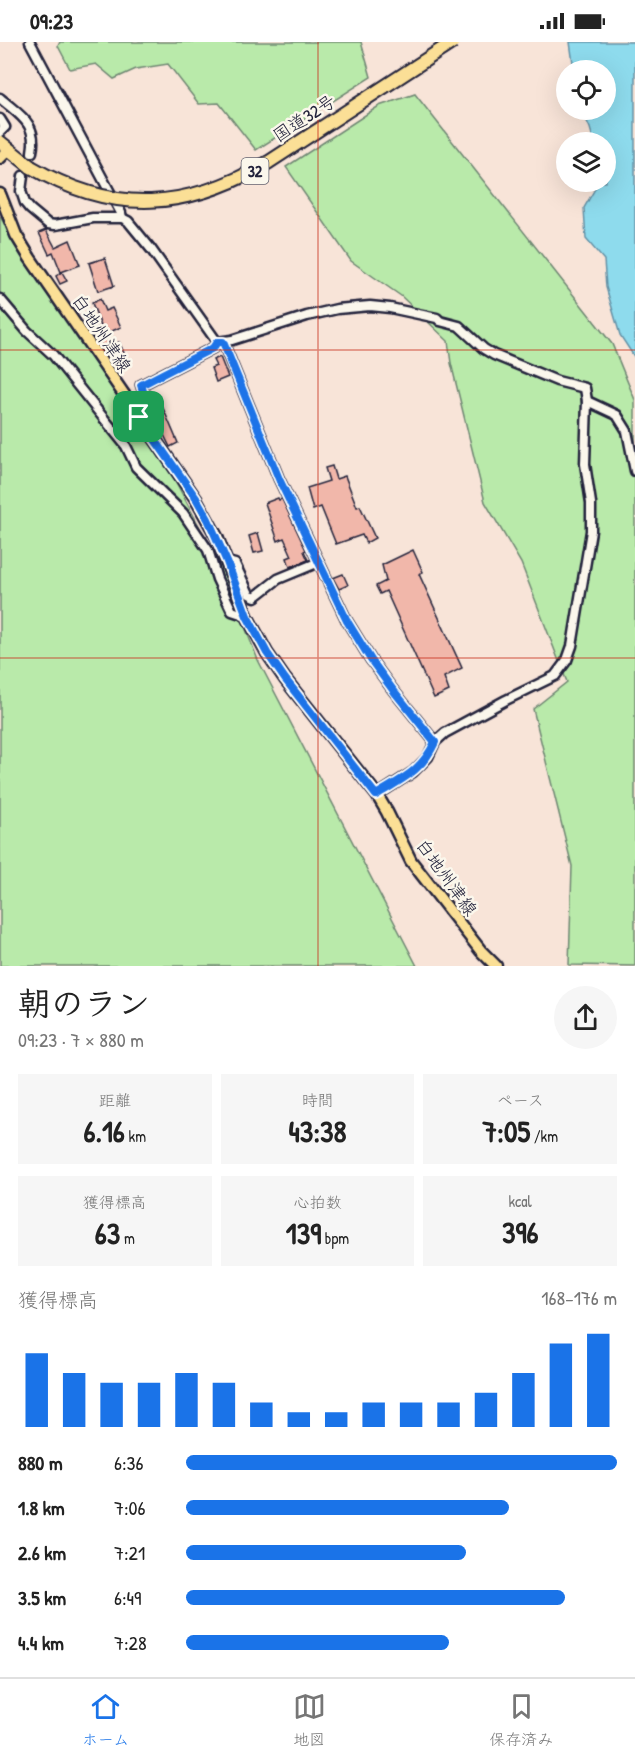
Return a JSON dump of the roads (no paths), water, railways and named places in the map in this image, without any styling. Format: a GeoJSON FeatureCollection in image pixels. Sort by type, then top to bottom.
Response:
{"type":"FeatureCollection","features":[{"type":"Feature","properties":{"kind":"highway","name":"国道32号"},"geometry":{"type":"LineString","coordinates":[[3,150],[27,171],[115,199],[151,202],[209,192],[245,177],[453,42]]}},
{"type":"Feature","properties":{"kind":"main road","name":"白地州津線"},"geometry":{"type":"LineString","coordinates":[[0,194],[16,235],[30,258],[196,498],[217,537],[247,616],[267,653],[376,795],[411,861],[481,951],[496,966]]}},
{"type":"Feature","properties":{"kind":"street"},"geometry":{"type":"LineString","coordinates":[[30,42],[122,218]]}},
{"type":"Feature","properties":{"kind":"street"},"geometry":{"type":"LineString","coordinates":[[0,98],[28,124],[33,137],[32,152]]}},
{"type":"Feature","properties":{"kind":"street"},"geometry":{"type":"LineString","coordinates":[[0,118],[5,127],[0,132]]}},
{"type":"Feature","properties":{"kind":"street"},"geometry":{"type":"LineString","coordinates":[[27,171],[21,191],[25,203],[48,224],[55,225],[93,218],[122,218],[128,221],[152,249],[220,342],[279,479],[347,621],[371,660],[435,742]]}},
{"type":"Feature","properties":{"kind":"street"},"geometry":{"type":"LineString","coordinates":[[0,298],[27,331],[53,355],[126,446],[136,467],[183,513],[208,550],[217,579],[232,611],[247,616]]}},
{"type":"Feature","properties":{"kind":"street"},"geometry":{"type":"LineString","coordinates":[[139,417],[148,406],[141,385],[213,348],[220,342],[307,316],[337,309],[370,306],[411,311],[459,326],[494,355],[557,381],[585,388],[587,401],[585,464],[591,503],[591,531],[572,646],[567,660],[555,676],[445,733],[435,742],[428,757],[413,772],[376,795]]}},
{"type":"Feature","properties":{"kind":"street"},"geometry":{"type":"LineString","coordinates":[[587,401],[617,415],[627,431],[635,471]]}},
{"type":"Feature","properties":{"kind":"street"},"geometry":{"type":"LineString","coordinates":[[227,562],[235,564],[249,594],[255,597],[278,579],[319,562]]}},
{"type":"Feature","properties":{"kind":"water"},"geometry":{"type":"Polygon","coordinates":[[[570,42],[635,42],[635,358],[620,335],[606,287],[604,260],[586,239],[584,208],[593,192],[616,192],[616,132],[591,132],[586,120],[616,120],[616,60],[573,60],[570,42]]]}}]}
